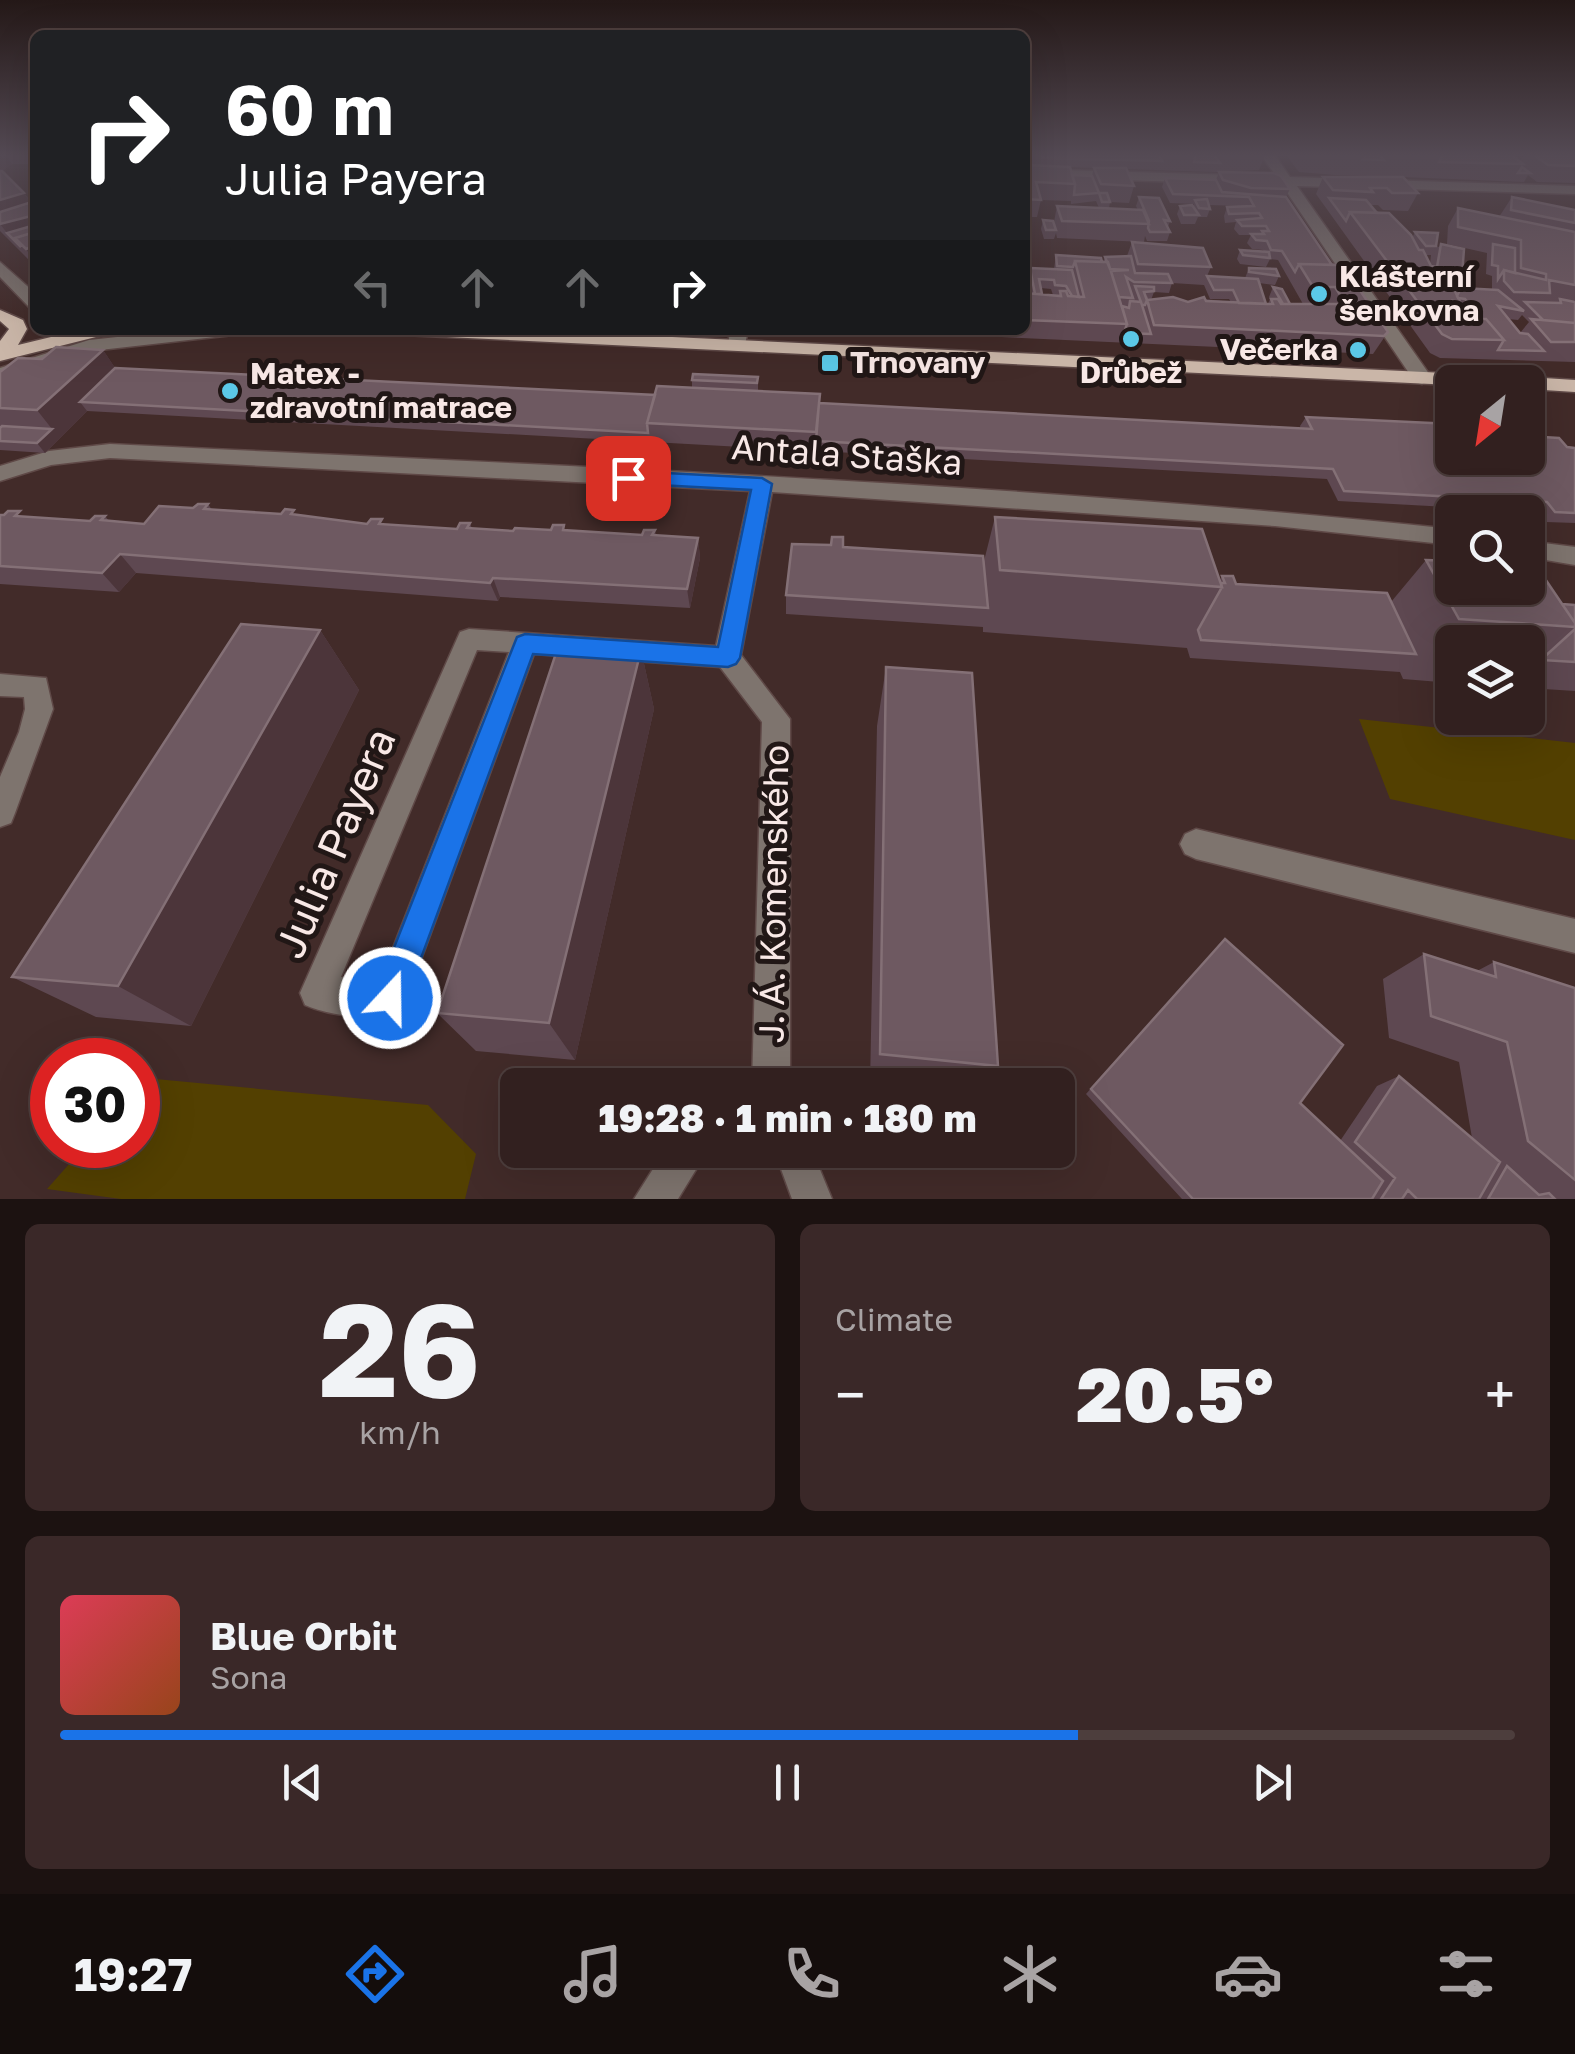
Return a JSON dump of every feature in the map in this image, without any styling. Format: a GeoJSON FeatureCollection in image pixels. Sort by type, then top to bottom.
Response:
{"type":"FeatureCollection","features":[{"type":"Feature","properties":{"kind":"main road"},"geometry":{"type":"LineString","coordinates":[[0,353],[17,334],[6,315]]}},
{"type":"Feature","properties":{"kind":"main road"},"geometry":{"type":"LineString","coordinates":[[0,353],[80,335]]}},
{"type":"Feature","properties":{"kind":"main road"},"geometry":{"type":"LineString","coordinates":[[613,335],[738,338],[1435,379]]}},
{"type":"Feature","properties":{"kind":"main road"},"geometry":{"type":"LineString","coordinates":[[1545,384],[1575,386]]}},
{"type":"Feature","properties":{"kind":"street"},"geometry":{"type":"LineString","coordinates":[[1307,211],[1422,378]]}},
{"type":"Feature","properties":{"kind":"street"},"geometry":{"type":"LineString","coordinates":[[0,267],[30,298]]}},
{"type":"Feature","properties":{"kind":"street"},"geometry":{"type":"LineString","coordinates":[[0,374],[89,346],[188,335]]}},
{"type":"Feature","properties":{"kind":"street","name":"Antala Staška"},"geometry":{"type":"LineString","coordinates":[[0,474],[49,458],[110,451],[762,484],[1275,518],[1435,535]]}},
{"type":"Feature","properties":{"kind":"street"},"geometry":{"type":"LineString","coordinates":[[728,658],[762,484]]}},
{"type":"Feature","properties":{"kind":"street"},"geometry":{"type":"LineString","coordinates":[[1545,552],[1575,556]]}},
{"type":"Feature","properties":{"kind":"street","name":"Julia Payera"},"geometry":{"type":"LineString","coordinates":[[525,644],[390,998],[317,993],[469,639],[728,658]]}},
{"type":"Feature","properties":{"kind":"street","name":"J. Á. Komenského"},"geometry":{"type":"LineString","coordinates":[[728,658],[776,719],[771,1068]]}},
{"type":"Feature","properties":{"kind":"street"},"geometry":{"type":"LineString","coordinates":[[0,684],[36,686],[39,709],[0,813]]}},
{"type":"Feature","properties":{"kind":"street"},"geometry":{"type":"LineString","coordinates":[[1196,844],[1575,936]]}},
{"type":"Feature","properties":{"kind":"street"},"geometry":{"type":"LineString","coordinates":[[654,1199],[676,1168]]}},
{"type":"Feature","properties":{"kind":"street"},"geometry":{"type":"LineString","coordinates":[[800,1168],[812,1199]]}},
{"type":"Feature","properties":{"kind":"shaded area"},"geometry":{"type":"Polygon","coordinates":[[[1359,719],[1435,727],[1435,735],[1503,735],[1575,743],[1575,840],[1390,799],[1359,719]]]}},
{"type":"Feature","properties":{"kind":"shaded area"},"geometry":{"type":"Polygon","coordinates":[[[160,1079],[428,1105],[476,1154],[465,1199],[121,1199],[47,1189],[66,1168],[160,1168],[160,1079]]]}},
{"type":"Feature","properties":{"kind":"building"},"geometry":{"type":"Polygon","coordinates":[[[30,211],[30,216],[0,224],[0,212],[30,211]]]}},
{"type":"Feature","properties":{"kind":"building"},"geometry":{"type":"Polygon","coordinates":[[[1059,211],[1143,211],[1149,224],[1062,221],[1059,211]]]}},
{"type":"Feature","properties":{"kind":"building"},"geometry":{"type":"Polygon","coordinates":[[[1145,211],[1165,211],[1170,221],[1164,220],[1170,232],[1150,232],[1145,211]]]}},
{"type":"Feature","properties":{"kind":"building"},"geometry":{"type":"Polygon","coordinates":[[[1228,211],[1295,211],[1332,265],[1299,264],[1295,272],[1282,251],[1271,250],[1267,241],[1256,240],[1251,234],[1264,234],[1262,231],[1269,231],[1266,226],[1242,226],[1237,220],[1262,218],[1259,213],[1228,211]]]}},
{"type":"Feature","properties":{"kind":"building"},"geometry":{"type":"Polygon","coordinates":[[[1339,211],[1377,213],[1350,212],[1346,221],[1339,211]]]}},
{"type":"Feature","properties":{"kind":"building"},"geometry":{"type":"Polygon","coordinates":[[[1458,211],[1472,211],[1575,232],[1575,285],[1549,280],[1550,293],[1514,292],[1504,281],[1504,270],[1546,280],[1546,274],[1521,268],[1521,240],[1458,227],[1458,211]]]}},
{"type":"Feature","properties":{"kind":"building"},"geometry":{"type":"Polygon","coordinates":[[[1516,211],[1575,211],[1575,223],[1516,211]]]}},
{"type":"Feature","properties":{"kind":"building"},"geometry":{"type":"Polygon","coordinates":[[[1350,212],[1389,213],[1423,250],[1431,266],[1437,267],[1441,244],[1464,249],[1461,289],[1454,289],[1460,302],[1454,301],[1469,319],[1486,319],[1504,340],[1452,339],[1442,334],[1350,212]],[[1418,272],[1435,288],[1437,272],[1418,272]]]}},
{"type":"Feature","properties":{"kind":"building"},"geometry":{"type":"Polygon","coordinates":[[[1043,220],[1053,221],[1056,230],[1046,230],[1043,220]]]}},
{"type":"Feature","properties":{"kind":"building"},"geometry":{"type":"Polygon","coordinates":[[[30,226],[30,234],[15,238],[21,247],[7,233],[30,226]]]}},
{"type":"Feature","properties":{"kind":"building"},"geometry":{"type":"Polygon","coordinates":[[[1415,232],[1438,233],[1436,246],[1426,246],[1415,232]]]}},
{"type":"Feature","properties":{"kind":"building"},"geometry":{"type":"Polygon","coordinates":[[[30,234],[30,248],[26,249],[15,238],[30,234]]]}},
{"type":"Feature","properties":{"kind":"building"},"geometry":{"type":"Polygon","coordinates":[[[1132,242],[1203,248],[1211,267],[1138,264],[1132,242]]]}},
{"type":"Feature","properties":{"kind":"building"},"geometry":{"type":"Polygon","coordinates":[[[1493,244],[1515,248],[1515,273],[1504,270],[1498,279],[1498,266],[1492,265],[1493,244]]]}},
{"type":"Feature","properties":{"kind":"building"},"geometry":{"type":"Polygon","coordinates":[[[1240,250],[1269,252],[1270,258],[1243,255],[1240,250]]]}},
{"type":"Feature","properties":{"kind":"building"},"geometry":{"type":"Polygon","coordinates":[[[1056,255],[1101,258],[1102,262],[1075,261],[1073,267],[1057,266],[1056,255]]]}},
{"type":"Feature","properties":{"kind":"building"},"geometry":{"type":"Polygon","coordinates":[[[1131,256],[1135,273],[1168,274],[1172,283],[1134,282],[1126,277],[1133,298],[1119,297],[1111,271],[1129,270],[1110,269],[1105,257],[1131,256]]]}},
{"type":"Feature","properties":{"kind":"building"},"geometry":{"type":"Polygon","coordinates":[[[1075,261],[1108,262],[1127,324],[1030,320],[1030,293],[1061,296],[1060,291],[1066,291],[1068,296],[1084,297],[1075,261]]]}},
{"type":"Feature","properties":{"kind":"building"},"geometry":{"type":"Polygon","coordinates":[[[1299,264],[1343,265],[1388,332],[1384,336],[1154,325],[1147,300],[1173,297],[1188,302],[1204,297],[1206,301],[1273,304],[1271,299],[1278,299],[1281,304],[1346,304],[1335,287],[1313,287],[1299,264]]]}},
{"type":"Feature","properties":{"kind":"building"},"geometry":{"type":"Polygon","coordinates":[[[1030,268],[1072,270],[1079,297],[1072,296],[1066,286],[1055,285],[1054,280],[1039,279],[1042,294],[1035,294],[1030,268]]]}},
{"type":"Feature","properties":{"kind":"building"},"geometry":{"type":"Polygon","coordinates":[[[1249,268],[1276,269],[1279,276],[1249,272],[1249,268]]]}},
{"type":"Feature","properties":{"kind":"building"},"geometry":{"type":"Polygon","coordinates":[[[1207,276],[1258,279],[1266,304],[1239,303],[1233,290],[1214,290],[1207,276]]]}},
{"type":"Feature","properties":{"kind":"building"},"geometry":{"type":"Polygon","coordinates":[[[1135,286],[1154,287],[1154,291],[1144,292],[1145,305],[1142,305],[1135,286]]]}},
{"type":"Feature","properties":{"kind":"building"},"geometry":{"type":"Polygon","coordinates":[[[1273,287],[1282,289],[1290,304],[1283,304],[1273,287]]]}},
{"type":"Feature","properties":{"kind":"building"},"geometry":{"type":"Polygon","coordinates":[[[1461,288],[1498,290],[1524,311],[1498,306],[1520,333],[1528,334],[1544,351],[1498,350],[1504,340],[1486,319],[1471,319],[1481,318],[1465,299],[1458,298],[1461,288]]]}},
{"type":"Feature","properties":{"kind":"building"},"geometry":{"type":"Polygon","coordinates":[[[1560,299],[1575,302],[1575,323],[1543,320],[1525,302],[1561,303],[1560,299]]]}},
{"type":"Feature","properties":{"kind":"building"},"geometry":{"type":"Polygon","coordinates":[[[1130,301],[1141,302],[1151,334],[1124,333],[1127,324],[1122,306],[1129,308],[1130,301]]]}},
{"type":"Feature","properties":{"kind":"building"},"geometry":{"type":"Polygon","coordinates":[[[1531,319],[1575,323],[1575,342],[1551,342],[1531,319]]]}},
{"type":"Feature","properties":{"kind":"building"},"geometry":{"type":"Polygon","coordinates":[[[56,347],[103,350],[37,410],[0,408],[0,372],[18,358],[42,359],[56,347]]]}},
{"type":"Feature","properties":{"kind":"building"},"geometry":{"type":"Polygon","coordinates":[[[115,368],[655,395],[648,433],[80,402],[115,368]]]}},
{"type":"Feature","properties":{"kind":"building"},"geometry":{"type":"Polygon","coordinates":[[[693,374],[758,377],[757,383],[692,380],[693,374]]]}},
{"type":"Feature","properties":{"kind":"building"},"geometry":{"type":"Polygon","coordinates":[[[657,386],[820,394],[816,432],[647,423],[657,386]]]}},
{"type":"Feature","properties":{"kind":"building"},"geometry":{"type":"Polygon","coordinates":[[[819,403],[1312,429],[1306,417],[1435,423],[1435,475],[1545,475],[1545,437],[1559,438],[1567,447],[1575,448],[1575,513],[1555,512],[1545,502],[1545,495],[1435,496],[1344,491],[1333,469],[816,441],[819,403]]]}},
{"type":"Feature","properties":{"kind":"building"},"geometry":{"type":"Polygon","coordinates":[[[2,426],[52,429],[37,443],[0,441],[2,426]]]}},
{"type":"Feature","properties":{"kind":"building"},"geometry":{"type":"Polygon","coordinates":[[[208,504],[204,509],[281,514],[285,509],[294,510],[291,514],[367,524],[371,519],[382,519],[379,524],[457,529],[460,523],[470,523],[467,528],[513,531],[551,530],[553,525],[564,525],[563,530],[642,535],[644,530],[655,530],[652,535],[698,538],[687,589],[493,578],[490,583],[120,554],[102,573],[0,566],[0,515],[8,511],[20,511],[15,516],[90,521],[95,516],[105,516],[101,520],[144,524],[159,506],[193,508],[208,504]]]}},
{"type":"Feature","properties":{"kind":"building"},"geometry":{"type":"Polygon","coordinates":[[[995,517],[1202,529],[1222,587],[1000,570],[995,517]]]}},
{"type":"Feature","properties":{"kind":"building"},"geometry":{"type":"Polygon","coordinates":[[[832,537],[843,537],[843,547],[983,556],[988,608],[786,595],[792,544],[831,545],[832,537]]]}},
{"type":"Feature","properties":{"kind":"building"},"geometry":{"type":"Polygon","coordinates":[[[1426,560],[1435,560],[1435,576],[1426,560]]]}},
{"type":"Feature","properties":{"kind":"building"},"geometry":{"type":"Polygon","coordinates":[[[1222,576],[1233,576],[1236,584],[1387,593],[1416,654],[1201,640],[1198,630],[1221,583],[1225,583],[1222,576]]]}},
{"type":"Feature","properties":{"kind":"building"},"geometry":{"type":"Polygon","coordinates":[[[1545,579],[1575,627],[1459,619],[1451,605],[1545,605],[1545,579]]]}},
{"type":"Feature","properties":{"kind":"building"},"geometry":{"type":"Polygon","coordinates":[[[1562,604],[1575,605],[1575,623],[1562,604]]]}},
{"type":"Feature","properties":{"kind":"building"},"geometry":{"type":"Polygon","coordinates":[[[241,624],[320,630],[118,986],[12,977],[241,624]]]}},
{"type":"Feature","properties":{"kind":"building"},"geometry":{"type":"Polygon","coordinates":[[[1575,629],[1575,662],[1545,660],[1575,629]]]}},
{"type":"Feature","properties":{"kind":"building"},"geometry":{"type":"Polygon","coordinates":[[[559,644],[641,650],[549,1023],[437,1013],[559,644]]]}},
{"type":"Feature","properties":{"kind":"building"},"geometry":{"type":"Polygon","coordinates":[[[886,667],[972,673],[998,1066],[880,1054],[886,667]]]}},
{"type":"Feature","properties":{"kind":"building"},"geometry":{"type":"Polygon","coordinates":[[[1225,939],[1343,1045],[1300,1103],[1383,1181],[1372,1199],[1193,1199],[1091,1089],[1225,939]]]}},
{"type":"Feature","properties":{"kind":"building"},"geometry":{"type":"Polygon","coordinates":[[[1424,954],[1496,977],[1494,962],[1575,988],[1575,1180],[1528,1141],[1507,1042],[1431,1016],[1424,954]]]}},
{"type":"Feature","properties":{"kind":"building"},"geometry":{"type":"Polygon","coordinates":[[[1399,1076],[1500,1162],[1479,1199],[1417,1199],[1408,1190],[1402,1199],[1381,1199],[1395,1178],[1355,1142],[1399,1076]]]}},
{"type":"Feature","properties":{"kind":"building"},"geometry":{"type":"Polygon","coordinates":[[[1507,1166],[1539,1195],[1549,1193],[1555,1199],[1488,1199],[1507,1166]]]}},
{"type":"Feature","properties":{"kind":"place","name":"Klášterní šenkovna"},"geometry":{"type":"Point","coordinates":[1319,294]}},
{"type":"Feature","properties":{"kind":"place","name":"Drůbež"},"geometry":{"type":"Point","coordinates":[1131,339]}},
{"type":"Feature","properties":{"kind":"place","name":"Večerka"},"geometry":{"type":"Point","coordinates":[1358,350]}},
{"type":"Feature","properties":{"kind":"place","name":"Trnovany"},"geometry":{"type":"Point","coordinates":[830,363]}},
{"type":"Feature","properties":{"kind":"place","name":"Matex - zdravotní matrace"},"geometry":{"type":"Point","coordinates":[230,391]}},
{"type":"Feature","properties":{"kind":"route"},"geometry":{"type":"LineString","coordinates":[[390,998],[525,644],[728,658],[762,484],[628,478]]}}]}
